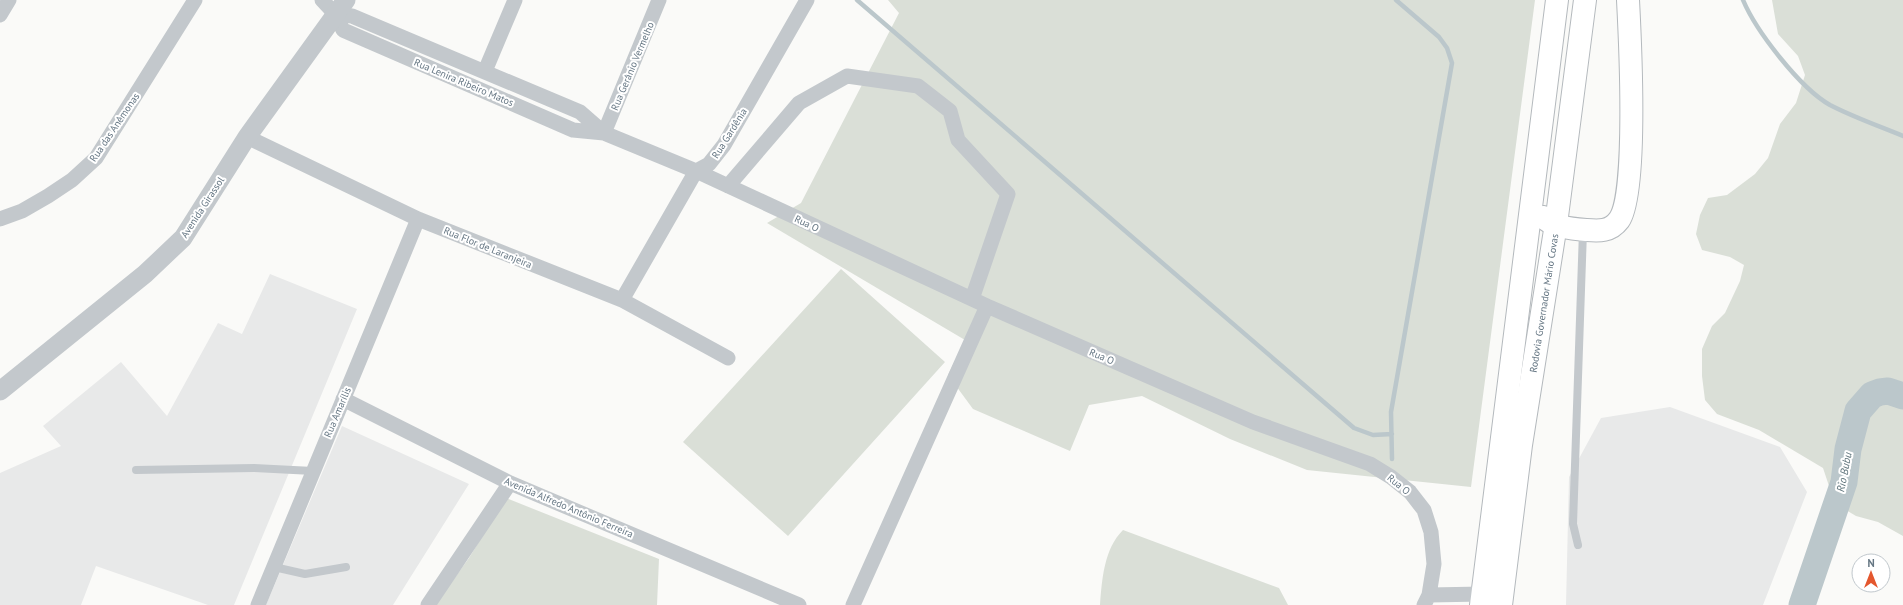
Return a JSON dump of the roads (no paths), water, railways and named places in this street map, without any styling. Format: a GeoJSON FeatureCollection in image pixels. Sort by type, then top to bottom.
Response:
{"type":"FeatureCollection","features":[{"type":"Feature","properties":{"kind":"highway"},"geometry":{"type":"LineString","coordinates":[[1482,600],[1557,0]]}},
{"type":"Feature","properties":{"kind":"highway"},"geometry":{"type":"LineString","coordinates":[[1568,0],[1540,209],[1545,219],[1556,224],[1602,231],[1610,228],[1620,219],[1627,190],[1630,134],[1630,43],[1628,0]]}},
{"type":"Feature","properties":{"kind":"highway","name":"Rodovia Governador Mário Covas"},"geometry":{"type":"LineString","coordinates":[[1501,605],[1521,444],[1556,224],[1585,0]]}},
{"type":"Feature","properties":{"kind":"street"},"geometry":{"type":"LineString","coordinates":[[0,15],[9,0]]}},
{"type":"Feature","properties":{"kind":"street","name":"Rua das Anêmonas"},"geometry":{"type":"LineString","coordinates":[[0,219],[22,211],[48,196],[72,180],[96,158],[195,0]]}},
{"type":"Feature","properties":{"kind":"street","name":"Rua Lenira Ribeiro Matos"},"geometry":{"type":"LineString","coordinates":[[322,0],[340,7],[352,16],[580,112],[604,133]]}},
{"type":"Feature","properties":{"kind":"street"},"geometry":{"type":"LineString","coordinates":[[485,71],[515,0]]}},
{"type":"Feature","properties":{"kind":"street","name":"Rua Gerânio Vermelho"},"geometry":{"type":"LineString","coordinates":[[604,133],[659,0]]}},
{"type":"Feature","properties":{"kind":"street","name":"Rua Gardênia"},"geometry":{"type":"LineString","coordinates":[[622,300],[696,171],[709,164],[724,145],[807,0]]}},
{"type":"Feature","properties":{"kind":"street","name":"Rua Lenira Ribeiro Matos"},"geometry":{"type":"LineString","coordinates":[[340,7],[343,30],[573,130],[604,133],[696,171]]}},
{"type":"Feature","properties":{"kind":"street","name":"Avenida Girassol"},"geometry":{"type":"LineString","coordinates":[[0,391],[145,274],[183,238],[247,137],[340,7]]}},
{"type":"Feature","properties":{"kind":"street"},"geometry":{"type":"LineString","coordinates":[[728,186],[799,103],[847,76],[918,86],[950,111],[958,140],[1008,194],[972,299]]}},
{"type":"Feature","properties":{"kind":"street","name":"Rua Flor de Laranjeira"},"geometry":{"type":"LineString","coordinates":[[247,137],[418,219],[622,300],[728,358]]}},
{"type":"Feature","properties":{"kind":"street","name":"Rua O"},"geometry":{"type":"LineString","coordinates":[[696,171],[987,306],[1253,422],[1370,464],[1391,476],[1410,492],[1424,510],[1431,532],[1434,564],[1427,600],[1482,600]]}},
{"type":"Feature","properties":{"kind":"street","name":"Rua Amarílis"},"geometry":{"type":"LineString","coordinates":[[258,605],[418,219]]}},
{"type":"Feature","properties":{"kind":"street"},"geometry":{"type":"LineString","coordinates":[[853,605],[987,306]]}},
{"type":"Feature","properties":{"kind":"street","name":"Avenida Alfredo Antônio Ferreira"},"geometry":{"type":"LineString","coordinates":[[343,399],[510,482],[799,605]]}},
{"type":"Feature","properties":{"kind":"street"},"geometry":{"type":"LineString","coordinates":[[428,605],[510,482]]}},
{"type":"Feature","properties":{"kind":"lane"},"geometry":{"type":"LineString","coordinates":[[1578,545],[1573,517],[1583,229]]}},
{"type":"Feature","properties":{"kind":"lane"},"geometry":{"type":"LineString","coordinates":[[136,470],[254,468],[313,471]]}},
{"type":"Feature","properties":{"kind":"lane"},"geometry":{"type":"LineString","coordinates":[[274,567],[305,574],[346,566]]}},
{"type":"Feature","properties":{"kind":"waterway"},"geometry":{"type":"LineString","coordinates":[[857,0],[1354,428],[1373,435],[1392,434]]}},
{"type":"Feature","properties":{"kind":"waterway"},"geometry":{"type":"LineString","coordinates":[[1392,459],[1391,412],[1452,63],[1447,48],[1439,37],[1396,0]]}},
{"type":"Feature","properties":{"kind":"waterway"},"geometry":{"type":"LineString","coordinates":[[1743,0],[1749,13],[1780,58],[1818,97],[1830,105],[1903,136]]}},
{"type":"Feature","properties":{"kind":"waterway","name":"Rio Bubu"},"geometry":{"type":"LineString","coordinates":[[1802,605],[1844,482],[1848,449],[1858,411],[1872,395],[1880,392],[1888,391],[1903,396]]}}]}
